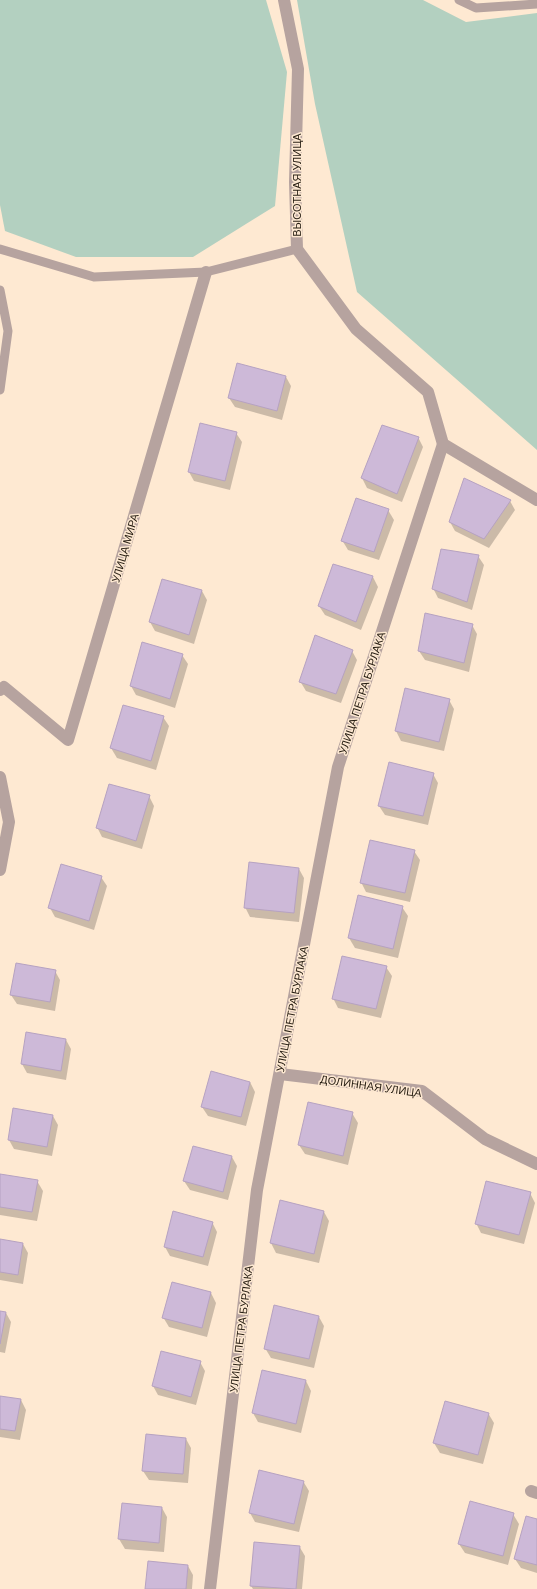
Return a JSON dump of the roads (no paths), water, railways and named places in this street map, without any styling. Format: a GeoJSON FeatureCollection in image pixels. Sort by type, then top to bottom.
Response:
{"type":"FeatureCollection","features":[{"type":"Feature","properties":{"kind":"street","name":"ВЫСОТНАЯ УЛИЦА"},"geometry":{"type":"LineString","coordinates":[[284,0],[298,69],[295,182],[297,249],[356,329],[428,392],[443,444]]}},
{"type":"Feature","properties":{"kind":"street","name":"УЛИЦА МИРА"},"geometry":{"type":"LineString","coordinates":[[0,690],[4,687],[68,740],[206,272]]}},
{"type":"Feature","properties":{"kind":"street"},"geometry":{"type":"LineString","coordinates":[[443,444],[537,500]]}},
{"type":"Feature","properties":{"kind":"street","name":"УЛИЦА ПЕТРА БУРЛАКА"},"geometry":{"type":"LineString","coordinates":[[210,1589],[257,1190],[338,767],[443,444]]}},
{"type":"Feature","properties":{"kind":"street"},"geometry":{"type":"LineString","coordinates":[[0,777],[9,822],[0,870]]}},
{"type":"Feature","properties":{"kind":"street","name":"ДОЛИННАЯ УЛИЦА"},"geometry":{"type":"LineString","coordinates":[[280,1074],[422,1091],[485,1139],[537,1164]]}},
{"type":"Feature","properties":{"kind":"lane"},"geometry":{"type":"LineString","coordinates":[[459,0],[476,8],[537,4]]}},
{"type":"Feature","properties":{"kind":"lane"},"geometry":{"type":"LineString","coordinates":[[0,249],[94,277],[206,272],[297,249]]}},
{"type":"Feature","properties":{"kind":"lane"},"geometry":{"type":"LineString","coordinates":[[0,290],[8,331],[0,390]]}}]}
